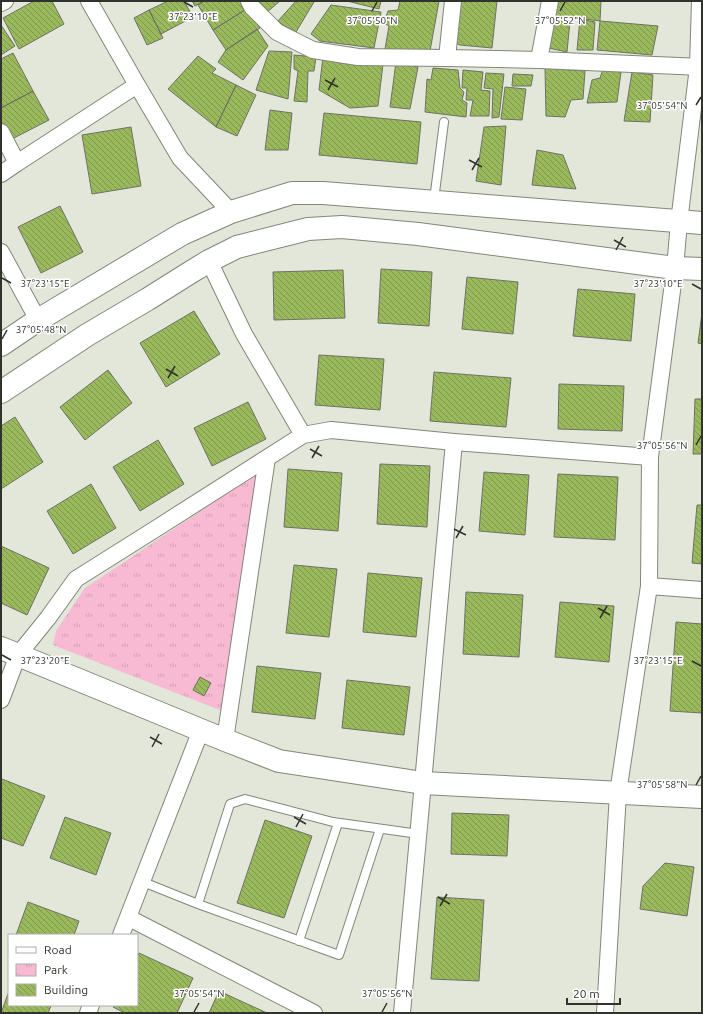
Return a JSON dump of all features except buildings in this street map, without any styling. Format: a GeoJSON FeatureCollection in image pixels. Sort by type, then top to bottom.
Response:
{"type":"FeatureCollection","features":[{"type":"Feature","properties":{"kind":"street"},"geometry":{"type":"LineString","coordinates":[[1,3],[5,1]]}},
{"type":"Feature","properties":{"kind":"street"},"geometry":{"type":"LineString","coordinates":[[89,1],[180,158],[232,212]]}},
{"type":"Feature","properties":{"kind":"street"},"geometry":{"type":"LineString","coordinates":[[249,1],[252,7],[277,32],[313,50],[358,57],[539,60],[700,67]]}},
{"type":"Feature","properties":{"kind":"street"},"geometry":{"type":"LineString","coordinates":[[447,58],[453,1]]}},
{"type":"Feature","properties":{"kind":"street"},"geometry":{"type":"LineString","coordinates":[[539,60],[550,1]]}},
{"type":"Feature","properties":{"kind":"street"},"geometry":{"type":"LineString","coordinates":[[605,1013],[618,793],[649,586],[650,457],[700,67],[700,1]]}},
{"type":"Feature","properties":{"kind":"street"},"geometry":{"type":"LineString","coordinates":[[1,174],[137,86]]}},
{"type":"Feature","properties":{"kind":"street"},"geometry":{"type":"LineString","coordinates":[[1,132],[17,163]]}},
{"type":"Feature","properties":{"kind":"street"},"geometry":{"type":"LineString","coordinates":[[1,345],[38,320],[182,234],[232,212],[292,193],[323,193],[702,223]]}},
{"type":"Feature","properties":{"kind":"street"},"geometry":{"type":"LineString","coordinates":[[1,392],[87,335],[191,272],[237,247],[308,229],[342,228],[418,234],[675,268],[702,269]]}},
{"type":"Feature","properties":{"kind":"street"},"geometry":{"type":"LineString","coordinates":[[1,252],[38,320]]}},
{"type":"Feature","properties":{"kind":"street"},"geometry":{"type":"LineString","coordinates":[[209,262],[244,334],[303,435]]}},
{"type":"Feature","properties":{"kind":"street"},"geometry":{"type":"LineString","coordinates":[[1,700],[9,651],[48,618],[76,579],[303,435],[331,430],[454,442],[650,457]]}},
{"type":"Feature","properties":{"kind":"street"},"geometry":{"type":"LineString","coordinates":[[402,1013],[454,442]]}},
{"type":"Feature","properties":{"kind":"street"},"geometry":{"type":"LineString","coordinates":[[225,740],[267,458]]}},
{"type":"Feature","properties":{"kind":"street"},"geometry":{"type":"LineString","coordinates":[[649,586],[702,590]]}},
{"type":"Feature","properties":{"kind":"street"},"geometry":{"type":"LineString","coordinates":[[9,651],[279,761],[423,783],[702,797]]}},
{"type":"Feature","properties":{"kind":"street"},"geometry":{"type":"LineString","coordinates":[[121,934],[129,918],[201,730]]}},
{"type":"Feature","properties":{"kind":"street"},"geometry":{"type":"LineString","coordinates":[[129,918],[314,1013]]}},
{"type":"Feature","properties":{"kind":"lane"},"geometry":{"type":"LineString","coordinates":[[434,202],[444,122]]}},
{"type":"Feature","properties":{"kind":"lane"},"geometry":{"type":"LineString","coordinates":[[198,904],[230,804],[245,799],[338,823],[419,834]]}},
{"type":"Feature","properties":{"kind":"lane"},"geometry":{"type":"LineString","coordinates":[[299,941],[338,823]]}},
{"type":"Feature","properties":{"kind":"lane"},"geometry":{"type":"LineString","coordinates":[[142,882],[339,956],[380,829]]}},
{"type":"Feature","properties":{"kind":"green space"},"geometry":{"type":"Polygon","coordinates":[[[258,473],[225,712],[53,645],[56,631],[85,588],[258,473]]]}}]}
